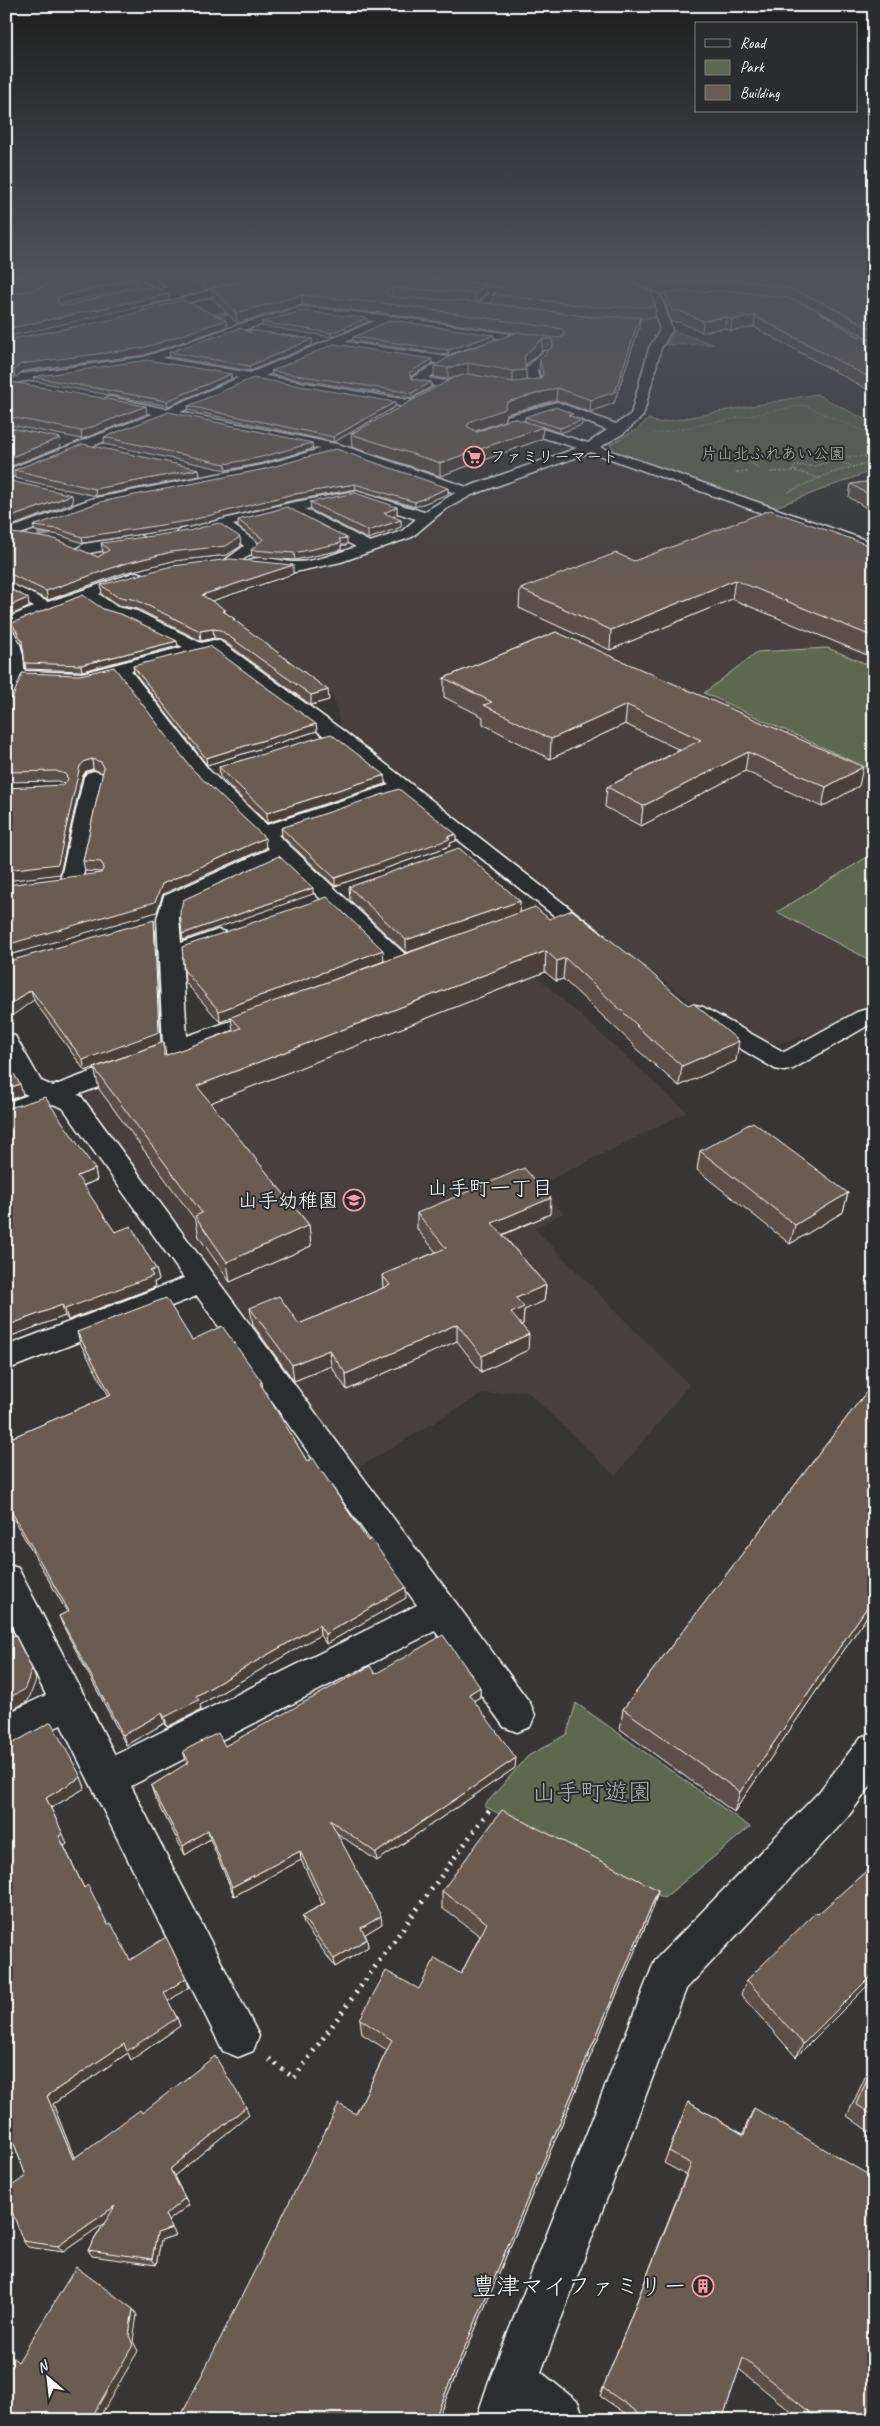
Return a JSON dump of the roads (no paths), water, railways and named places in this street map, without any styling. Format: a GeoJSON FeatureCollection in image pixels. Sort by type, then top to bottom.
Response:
{"type":"FeatureCollection","features":[{"type":"Feature","properties":{"kind":"street"},"geometry":{"type":"LineString","coordinates":[[26,385],[44,389]]}},
{"type":"Feature","properties":{"kind":"street"},"geometry":{"type":"LineString","coordinates":[[9,481],[85,445],[231,385]]}},
{"type":"Feature","properties":{"kind":"street"},"geometry":{"type":"LineString","coordinates":[[299,385],[412,404]]}},
{"type":"Feature","properties":{"kind":"street"},"geometry":{"type":"LineString","coordinates":[[395,414],[453,385]]}},
{"type":"Feature","properties":{"kind":"street"},"geometry":{"type":"LineString","coordinates":[[498,385],[513,388],[534,385]]}},
{"type":"Feature","properties":{"kind":"street"},"geometry":{"type":"LineString","coordinates":[[212,564],[232,561],[295,567],[336,559],[406,534],[439,507],[467,492],[588,449],[619,430],[637,416],[645,385]]}},
{"type":"Feature","properties":{"kind":"street"},"geometry":{"type":"LineString","coordinates":[[92,398],[169,412],[336,448],[467,492]]}},
{"type":"Feature","properties":{"kind":"street"},"geometry":{"type":"LineString","coordinates":[[619,430],[557,406],[512,419],[509,426],[610,454],[874,548]]}},
{"type":"Feature","properties":{"kind":"street"},"geometry":{"type":"LineString","coordinates":[[6,536],[96,502],[265,469],[336,448],[353,438]]}},
{"type":"Feature","properties":{"kind":"street"},"geometry":{"type":"LineString","coordinates":[[59,440],[105,449]]}},
{"type":"Feature","properties":{"kind":"street"},"geometry":{"type":"LineString","coordinates":[[192,468],[230,476]]}},
{"type":"Feature","properties":{"kind":"street"},"geometry":{"type":"LineString","coordinates":[[265,469],[289,479]]}},
{"type":"Feature","properties":{"kind":"street"},"geometry":{"type":"LineString","coordinates":[[201,482],[220,490]]}},
{"type":"Feature","properties":{"kind":"street"},"geometry":{"type":"LineString","coordinates":[[170,536],[223,525],[290,507],[356,495],[426,517]]}},
{"type":"Feature","properties":{"kind":"street"},"geometry":{"type":"LineString","coordinates":[[69,496],[96,502]]}},
{"type":"Feature","properties":{"kind":"street"},"geometry":{"type":"LineString","coordinates":[[290,507],[369,547]]}},
{"type":"Feature","properties":{"kind":"street"},"geometry":{"type":"LineString","coordinates":[[223,525],[254,546],[232,561]]}},
{"type":"Feature","properties":{"kind":"street"},"geometry":{"type":"LineString","coordinates":[[6,536],[40,538]]}},
{"type":"Feature","properties":{"kind":"street"},"geometry":{"type":"LineString","coordinates":[[131,578],[77,546],[151,538]]}},
{"type":"Feature","properties":{"kind":"street"},"geometry":{"type":"LineString","coordinates":[[6,624],[86,593],[148,574]]}},
{"type":"Feature","properties":{"kind":"street"},"geometry":{"type":"LineString","coordinates":[[6,586],[47,608]]}},
{"type":"Feature","properties":{"kind":"street"},"geometry":{"type":"LineString","coordinates":[[86,593],[110,610],[131,615],[200,648]]}},
{"type":"Feature","properties":{"kind":"street"},"geometry":{"type":"LineString","coordinates":[[6,632],[17,660],[17,676],[6,704]]}},
{"type":"Feature","properties":{"kind":"street"},"geometry":{"type":"LineString","coordinates":[[17,676],[82,678],[121,670],[214,645],[335,734],[403,787],[467,849],[559,909],[613,951]]}},
{"type":"Feature","properties":{"kind":"street"},"geometry":{"type":"LineString","coordinates":[[121,670],[211,771],[263,833],[331,898],[411,961],[375,974]]}},
{"type":"Feature","properties":{"kind":"street"},"geometry":{"type":"LineString","coordinates":[[316,740],[335,734]]}},
{"type":"Feature","properties":{"kind":"street"},"geometry":{"type":"LineString","coordinates":[[93,878],[62,882],[94,777]]}},
{"type":"Feature","properties":{"kind":"street"},"geometry":{"type":"LineString","coordinates":[[263,833],[403,787]]}},
{"type":"Feature","properties":{"kind":"street"},"geometry":{"type":"LineString","coordinates":[[176,1050],[170,954],[159,920],[172,901],[282,851]]}},
{"type":"Feature","properties":{"kind":"street"},"geometry":{"type":"LineString","coordinates":[[531,919],[559,909]]}},
{"type":"Feature","properties":{"kind":"street"},"geometry":{"type":"LineString","coordinates":[[170,954],[242,929]]}},
{"type":"Feature","properties":{"kind":"street"},"geometry":{"type":"LineString","coordinates":[[675,999],[784,1064],[865,1017],[874,1014]]}},
{"type":"Feature","properties":{"kind":"street"},"geometry":{"type":"LineString","coordinates":[[6,1112],[284,1009]]}},
{"type":"Feature","properties":{"kind":"street"},"geometry":{"type":"LineString","coordinates":[[6,1041],[32,1087],[72,1102],[440,1612],[517,1715]]}},
{"type":"Feature","properties":{"kind":"street"},"geometry":{"type":"LineString","coordinates":[[6,1358],[202,1282]]}},
{"type":"Feature","properties":{"kind":"street"},"geometry":{"type":"LineString","coordinates":[[6,1579],[238,2036]]}},
{"type":"Feature","properties":{"kind":"street"},"geometry":{"type":"LineString","coordinates":[[107,1778],[440,1612]]}},
{"type":"Feature","properties":{"kind":"street"},"geometry":{"type":"LineString","coordinates":[[6,1733],[69,1702]]}},
{"type":"Feature","properties":{"kind":"street"},"geometry":{"type":"LineString","coordinates":[[560,2420],[507,2401],[670,1975],[833,1805],[874,1750]]}},
{"type":"Feature","properties":{"kind":"waterway"},"geometry":{"type":"LineString","coordinates":[[40,534],[59,531]]}},
{"type":"Feature","properties":{"kind":"place","name":"ファミリーマート"},"geometry":{"type":"Point","coordinates":[474,457]}},
{"type":"Feature","properties":{"kind":"place","name":"山手幼稚園"},"geometry":{"type":"Point","coordinates":[354,1200]}},
{"type":"Feature","properties":{"kind":"place","name":"豊津マイファミリー"},"geometry":{"type":"Point","coordinates":[703,2286]}},
{"type":"Feature","properties":{"kind":"district","name":"山手町一丁目"},"geometry":{"type":"Point","coordinates":[490,1188]}},
{"type":"Feature","properties":{"kind":"park label","name":"片山北ふれあい公園"},"geometry":{"type":"Point","coordinates":[773,454]}},
{"type":"Feature","properties":{"kind":"park label","name":"山手町遊園"},"geometry":{"type":"Point","coordinates":[592,1792]}}]}
